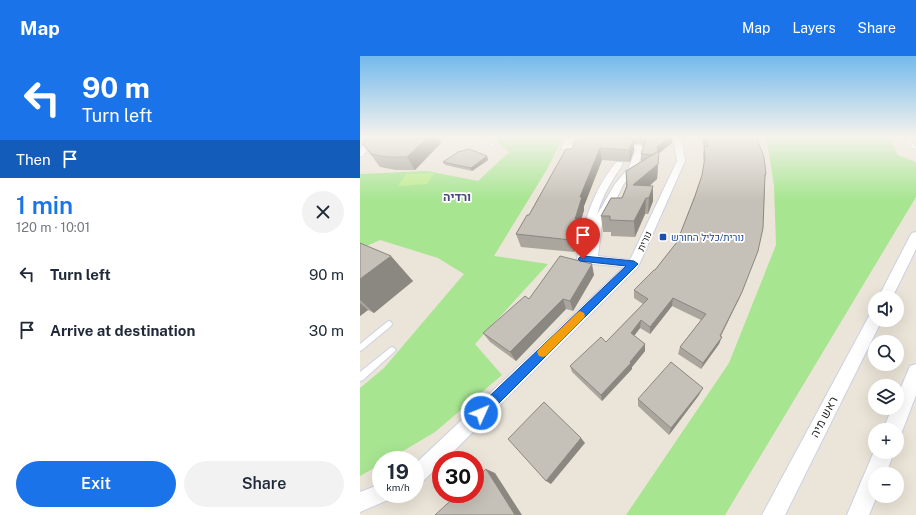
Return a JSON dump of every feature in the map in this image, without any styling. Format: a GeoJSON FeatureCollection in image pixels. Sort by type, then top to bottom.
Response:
{"type":"FeatureCollection","features":[{"type":"Feature","properties":{"kind":"street"},"geometry":{"type":"LineString","coordinates":[[592,260],[597,222],[610,202],[619,184],[633,168],[637,157]]}},
{"type":"Feature","properties":{"kind":"street","name":"נורית"},"geometry":{"type":"LineString","coordinates":[[424,468],[634,264],[681,161],[680,157]]}},
{"type":"Feature","properties":{"kind":"street"},"geometry":{"type":"LineString","coordinates":[[619,164],[606,180],[589,220],[583,259],[634,264]]}},
{"type":"Feature","properties":{"kind":"street"},"geometry":{"type":"LineString","coordinates":[[888,291],[916,236]]}},
{"type":"Feature","properties":{"kind":"street","name":"ראש מיה"},"geometry":{"type":"LineString","coordinates":[[773,515],[871,327]]}},
{"type":"Feature","properties":{"kind":"street"},"geometry":{"type":"LineString","coordinates":[[896,423],[916,372]]}},
{"type":"Feature","properties":{"kind":"street"},"geometry":{"type":"LineString","coordinates":[[858,515],[881,459]]}},
{"type":"Feature","properties":{"kind":"street"},"geometry":{"type":"LineString","coordinates":[[360,502],[372,497]]}},
{"type":"Feature","properties":{"kind":"lane"},"geometry":{"type":"LineString","coordinates":[[360,348],[389,324]]}},
{"type":"Feature","properties":{"kind":"lane"},"geometry":{"type":"LineString","coordinates":[[360,377],[392,350]]}},
{"type":"Feature","properties":{"kind":"green space"},"geometry":{"type":"Polygon","coordinates":[[[503,157],[553,157],[494,256],[548,264],[475,344],[502,375],[435,432],[403,451],[372,451],[372,469],[360,476],[360,388],[384,368],[464,274],[438,258],[380,240],[360,249],[360,174],[427,171],[478,181],[503,157]]]}},
{"type":"Feature","properties":{"kind":"green space"},"geometry":{"type":"Polygon","coordinates":[[[769,157],[904,157],[916,162],[916,197],[725,515],[626,515],[729,363],[776,245],[774,185],[769,157]]]}},
{"type":"Feature","properties":{"kind":"green space"},"geometry":{"type":"Polygon","coordinates":[[[434,173],[427,184],[398,186],[406,174],[434,173]]]}},
{"type":"Feature","properties":{"kind":"building"},"geometry":{"type":"Polygon","coordinates":[[[450,157],[485,157],[471,168],[443,162],[450,157]]]}},
{"type":"Feature","properties":{"kind":"building"},"geometry":{"type":"Polygon","coordinates":[[[561,157],[596,157],[580,197],[582,197],[575,219],[579,219],[571,240],[516,234],[527,215],[529,215],[561,157]]]}},
{"type":"Feature","properties":{"kind":"building"},"geometry":{"type":"Polygon","coordinates":[[[648,157],[659,157],[658,164],[633,185],[653,186],[649,198],[646,198],[634,221],[610,220],[610,216],[601,216],[611,198],[622,198],[627,186],[626,171],[648,157]]]}},
{"type":"Feature","properties":{"kind":"building"},"geometry":{"type":"Polygon","coordinates":[[[705,157],[764,157],[766,174],[763,228],[758,251],[742,292],[720,336],[722,337],[703,363],[680,347],[706,314],[673,298],[650,327],[641,320],[631,333],[645,344],[630,362],[631,363],[601,395],[570,366],[601,337],[606,342],[648,299],[634,290],[655,270],[677,242],[702,175],[705,157]]]}},
{"type":"Feature","properties":{"kind":"building"},"geometry":{"type":"Polygon","coordinates":[[[360,243],[391,256],[360,279],[360,243]]]}},
{"type":"Feature","properties":{"kind":"building"},"geometry":{"type":"Polygon","coordinates":[[[560,256],[592,264],[570,301],[563,299],[510,352],[483,333],[525,296],[529,299],[560,256]]]}},
{"type":"Feature","properties":{"kind":"building"},"geometry":{"type":"Polygon","coordinates":[[[671,362],[703,388],[671,428],[638,399],[671,362]]]}},
{"type":"Feature","properties":{"kind":"building"},"geometry":{"type":"Polygon","coordinates":[[[544,402],[581,438],[546,481],[508,439],[544,402]]]}},
{"type":"Feature","properties":{"kind":"building"},"geometry":{"type":"Polygon","coordinates":[[[486,469],[515,515],[435,515],[448,503],[484,503],[484,471],[486,469]]]}},
{"type":"Feature","properties":{"kind":"slow traffic"},"geometry":{"type":"LineString","coordinates":[[543,352],[580,316]]}},
{"type":"Feature","properties":{"kind":"place","name":"נורית/כליל החורש"},"geometry":{"type":"Point","coordinates":[663,237]}},
{"type":"Feature","properties":{"kind":"district","name":"ורדיה"},"geometry":{"type":"Point","coordinates":[457,197]}},
{"type":"Feature","properties":{"kind":"route"},"geometry":{"type":"LineString","coordinates":[[481,413],[634,264],[583,259]]}}]}
